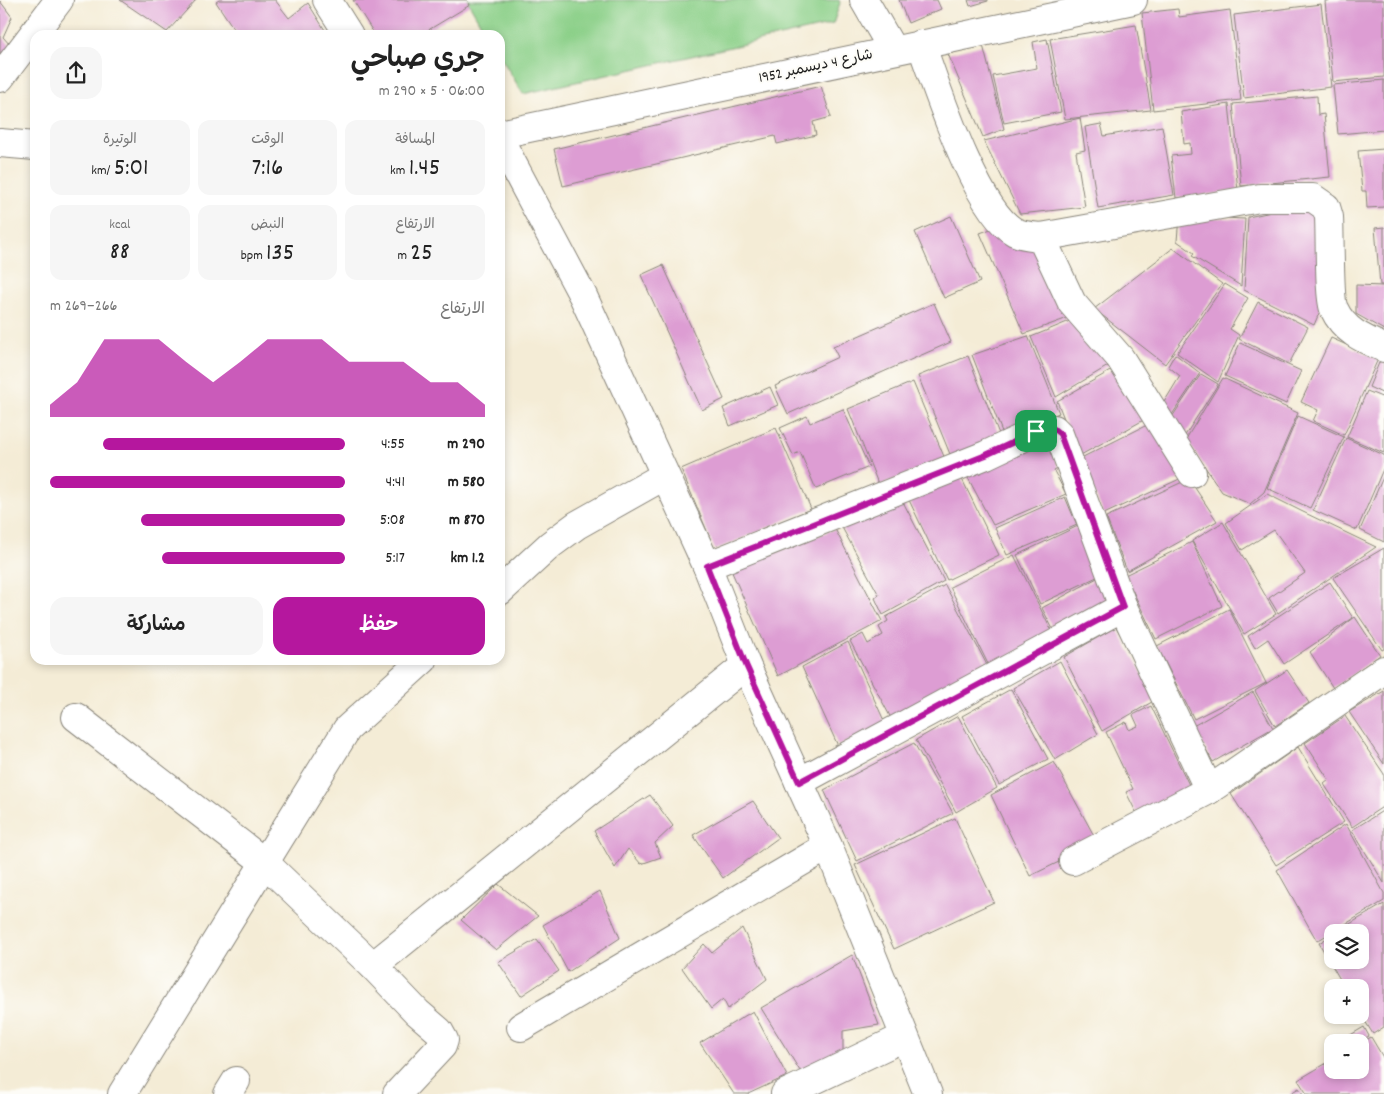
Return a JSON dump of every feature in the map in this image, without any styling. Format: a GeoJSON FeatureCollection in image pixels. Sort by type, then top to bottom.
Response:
{"type":"FeatureCollection","features":[{"type":"Feature","properties":{"kind":"street"},"geometry":{"type":"LineString","coordinates":[[36,30],[59,0]]}},
{"type":"Feature","properties":{"kind":"street"},"geometry":{"type":"LineString","coordinates":[[327,0],[346,30]]}},
{"type":"Feature","properties":{"kind":"street"},"geometry":{"type":"LineString","coordinates":[[864,0],[893,50]]}},
{"type":"Feature","properties":{"kind":"street","name":"شارع 4 ديسمبر 1952"},"geometry":{"type":"LineString","coordinates":[[505,133],[1133,0]]}},
{"type":"Feature","properties":{"kind":"street"},"geometry":{"type":"LineString","coordinates":[[0,78],[30,38]]}},
{"type":"Feature","properties":{"kind":"street"},"geometry":{"type":"LineString","coordinates":[[921,44],[948,118],[983,196],[993,212],[1014,232],[1041,237],[1260,198],[1313,198],[1326,207],[1329,217],[1333,308],[1353,333],[1384,348]]}},
{"type":"Feature","properties":{"kind":"street"},"geometry":{"type":"LineString","coordinates":[[0,142],[30,145]]}},
{"type":"Feature","properties":{"kind":"street"},"geometry":{"type":"LineString","coordinates":[[505,149],[583,296],[664,476],[707,566],[746,665],[828,846],[928,1094]]}},
{"type":"Feature","properties":{"kind":"street"},"geometry":{"type":"LineString","coordinates":[[1041,237],[1072,303],[1120,358],[1192,473]]}},
{"type":"Feature","properties":{"kind":"street"},"geometry":{"type":"LineString","coordinates":[[707,566],[986,455],[1036,431],[1051,428],[1060,434],[1123,607],[1209,790]]}},
{"type":"Feature","properties":{"kind":"street"},"geometry":{"type":"LineString","coordinates":[[505,586],[550,545],[577,526],[664,476]]}},
{"type":"Feature","properties":{"kind":"street"},"geometry":{"type":"LineString","coordinates":[[799,782],[1123,607]]}},
{"type":"Feature","properties":{"kind":"street"},"geometry":{"type":"LineString","coordinates":[[122,1094],[348,729],[418,665]]}},
{"type":"Feature","properties":{"kind":"street"},"geometry":{"type":"LineString","coordinates":[[373,966],[746,665]]}},
{"type":"Feature","properties":{"kind":"street"},"geometry":{"type":"LineString","coordinates":[[1073,861],[1209,790],[1384,670]]}},
{"type":"Feature","properties":{"kind":"street"},"geometry":{"type":"LineString","coordinates":[[76,717],[264,862],[373,966],[417,1012],[439,1031],[444,1040],[442,1046],[397,1094]]}},
{"type":"Feature","properties":{"kind":"street"},"geometry":{"type":"LineString","coordinates":[[521,1027],[828,846]]}},
{"type":"Feature","properties":{"kind":"street"},"geometry":{"type":"LineString","coordinates":[[785,1094],[904,1038]]}},
{"type":"Feature","properties":{"kind":"green space"},"geometry":{"type":"Polygon","coordinates":[[[467,0],[839,0],[840,3],[833,24],[523,94],[505,64],[505,30],[484,30],[467,0]]]}},
{"type":"Feature","properties":{"kind":"building"},"geometry":{"type":"Polygon","coordinates":[[[120,0],[196,0],[169,30],[164,30],[120,0]]]}},
{"type":"Feature","properties":{"kind":"building"},"geometry":{"type":"Polygon","coordinates":[[[219,0],[275,0],[289,18],[308,3],[325,30],[235,30],[216,2],[219,0]]]}},
{"type":"Feature","properties":{"kind":"building"},"geometry":{"type":"Polygon","coordinates":[[[353,0],[467,0],[470,5],[428,30],[372,30],[353,0]]]}},
{"type":"Feature","properties":{"kind":"building"},"geometry":{"type":"Polygon","coordinates":[[[899,0],[937,0],[941,9],[908,23],[899,0]]]}},
{"type":"Feature","properties":{"kind":"building"},"geometry":{"type":"Polygon","coordinates":[[[968,0],[988,0],[988,1],[970,6],[968,0]]]}},
{"type":"Feature","properties":{"kind":"building"},"geometry":{"type":"Polygon","coordinates":[[[1384,0],[1384,77],[1333,82],[1325,1],[1384,0]]]}},
{"type":"Feature","properties":{"kind":"building"},"geometry":{"type":"Polygon","coordinates":[[[0,1],[12,17],[3,37],[18,54],[0,72],[0,1]]]}},
{"type":"Feature","properties":{"kind":"building"},"geometry":{"type":"Polygon","coordinates":[[[1321,4],[1331,87],[1244,98],[1234,15],[1321,4]]]}},
{"type":"Feature","properties":{"kind":"building"},"geometry":{"type":"Polygon","coordinates":[[[1178,9],[1179,17],[1230,10],[1241,100],[1153,110],[1142,13],[1178,9]]]}},
{"type":"Feature","properties":{"kind":"building"},"geometry":{"type":"Polygon","coordinates":[[[1136,25],[1151,110],[1065,119],[1050,39],[1136,25]]]}},
{"type":"Feature","properties":{"kind":"building"},"geometry":{"type":"Polygon","coordinates":[[[1047,39],[1061,112],[1004,123],[993,76],[1037,68],[1033,42],[1047,39]]]}},
{"type":"Feature","properties":{"kind":"building"},"geometry":{"type":"Polygon","coordinates":[[[983,45],[1004,129],[983,137],[948,54],[983,45]]]}},
{"type":"Feature","properties":{"kind":"building"},"geometry":{"type":"Polygon","coordinates":[[[1384,80],[1384,130],[1338,134],[1333,85],[1384,80]]]}},
{"type":"Feature","properties":{"kind":"building"},"geometry":{"type":"Polygon","coordinates":[[[821,86],[831,117],[813,122],[816,135],[777,144],[775,136],[563,186],[554,149],[821,86]]]}},
{"type":"Feature","properties":{"kind":"building"},"geometry":{"type":"Polygon","coordinates":[[[1317,96],[1318,115],[1324,114],[1330,177],[1241,186],[1233,104],[1317,96]]]}},
{"type":"Feature","properties":{"kind":"building"},"geometry":{"type":"Polygon","coordinates":[[[1229,104],[1238,191],[1176,198],[1171,156],[1191,154],[1190,143],[1184,144],[1181,112],[1229,104]]]}},
{"type":"Feature","properties":{"kind":"building"},"geometry":{"type":"Polygon","coordinates":[[[1080,118],[1085,150],[1076,152],[1085,207],[1020,214],[984,141],[1080,118]]]}},
{"type":"Feature","properties":{"kind":"building"},"geometry":{"type":"Polygon","coordinates":[[[1101,124],[1104,136],[1162,126],[1174,195],[1098,208],[1085,127],[1101,124]]]}},
{"type":"Feature","properties":{"kind":"building"},"geometry":{"type":"Polygon","coordinates":[[[1384,149],[1384,207],[1367,208],[1366,191],[1362,191],[1358,151],[1384,149]]]}},
{"type":"Feature","properties":{"kind":"building"},"geometry":{"type":"Polygon","coordinates":[[[1295,207],[1310,208],[1316,219],[1328,292],[1314,325],[1244,290],[1248,217],[1295,207]]]}},
{"type":"Feature","properties":{"kind":"building"},"geometry":{"type":"Polygon","coordinates":[[[951,216],[980,282],[944,298],[915,232],[951,216]]]}},
{"type":"Feature","properties":{"kind":"building"},"geometry":{"type":"Polygon","coordinates":[[[1179,216],[1245,219],[1241,286],[1192,256],[1194,253],[1177,241],[1179,216]]]}},
{"type":"Feature","properties":{"kind":"building"},"geometry":{"type":"Polygon","coordinates":[[[999,226],[1034,238],[1076,315],[1024,334],[980,233],[999,226]]]}},
{"type":"Feature","properties":{"kind":"building"},"geometry":{"type":"Polygon","coordinates":[[[1384,227],[1384,285],[1380,285],[1375,228],[1384,227]]]}},
{"type":"Feature","properties":{"kind":"building"},"geometry":{"type":"Polygon","coordinates":[[[1173,248],[1222,284],[1165,364],[1094,309],[1173,248]]]}},
{"type":"Feature","properties":{"kind":"building"},"geometry":{"type":"Polygon","coordinates":[[[663,265],[724,399],[702,410],[641,275],[663,265]]]}},
{"type":"Feature","properties":{"kind":"building"},"geometry":{"type":"Polygon","coordinates":[[[1225,284],[1248,298],[1230,329],[1239,335],[1218,382],[1177,353],[1225,284]]]}},
{"type":"Feature","properties":{"kind":"building"},"geometry":{"type":"Polygon","coordinates":[[[1356,285],[1384,286],[1384,330],[1356,314],[1356,285]]]}},
{"type":"Feature","properties":{"kind":"building"},"geometry":{"type":"Polygon","coordinates":[[[1258,302],[1308,327],[1289,364],[1239,339],[1258,302]]]}},
{"type":"Feature","properties":{"kind":"building"},"geometry":{"type":"Polygon","coordinates":[[[934,303],[951,342],[788,414],[775,386],[838,357],[833,347],[934,303]]]}},
{"type":"Feature","properties":{"kind":"building"},"geometry":{"type":"Polygon","coordinates":[[[1077,318],[1113,363],[1056,397],[1031,337],[1077,318]]]}},
{"type":"Feature","properties":{"kind":"building"},"geometry":{"type":"Polygon","coordinates":[[[1028,336],[1059,413],[1004,437],[972,355],[1028,336]]]}},
{"type":"Feature","properties":{"kind":"building"},"geometry":{"type":"Polygon","coordinates":[[[1331,338],[1378,359],[1344,435],[1313,421],[1318,410],[1301,402],[1331,338]]]}},
{"type":"Feature","properties":{"kind":"building"},"geometry":{"type":"Polygon","coordinates":[[[1240,343],[1301,371],[1286,404],[1225,376],[1240,343]]]}},
{"type":"Feature","properties":{"kind":"building"},"geometry":{"type":"Polygon","coordinates":[[[1175,354],[1200,373],[1171,416],[1163,404],[1180,376],[1168,366],[1175,354]]]}},
{"type":"Feature","properties":{"kind":"building"},"geometry":{"type":"Polygon","coordinates":[[[968,356],[1001,439],[952,459],[918,376],[968,356]]]}},
{"type":"Feature","properties":{"kind":"building"},"geometry":{"type":"Polygon","coordinates":[[[1381,358],[1384,360],[1384,394],[1369,387],[1381,358]]]}},
{"type":"Feature","properties":{"kind":"building"},"geometry":{"type":"Polygon","coordinates":[[[1119,366],[1149,417],[1079,456],[1057,401],[1119,366]]]}},
{"type":"Feature","properties":{"kind":"building"},"geometry":{"type":"Polygon","coordinates":[[[1201,374],[1218,384],[1184,437],[1172,417],[1201,374]]]}},
{"type":"Feature","properties":{"kind":"building"},"geometry":{"type":"Polygon","coordinates":[[[1223,378],[1298,413],[1264,492],[1250,504],[1222,492],[1186,439],[1223,378]]]}},
{"type":"Feature","properties":{"kind":"building"},"geometry":{"type":"Polygon","coordinates":[[[913,382],[945,459],[879,486],[848,409],[913,382]]]}},
{"type":"Feature","properties":{"kind":"building"},"geometry":{"type":"Polygon","coordinates":[[[770,387],[778,405],[730,426],[723,408],[770,387]]]}},
{"type":"Feature","properties":{"kind":"building"},"geometry":{"type":"Polygon","coordinates":[[[1367,391],[1384,398],[1384,453],[1347,437],[1367,391]]]}},
{"type":"Feature","properties":{"kind":"building"},"geometry":{"type":"Polygon","coordinates":[[[843,409],[869,467],[816,489],[800,452],[793,455],[780,428],[807,416],[810,423],[843,409]]]}},
{"type":"Feature","properties":{"kind":"building"},"geometry":{"type":"Polygon","coordinates":[[[1298,416],[1344,437],[1310,508],[1267,488],[1298,416]]]}},
{"type":"Feature","properties":{"kind":"building"},"geometry":{"type":"Polygon","coordinates":[[[1153,422],[1186,476],[1104,514],[1079,459],[1153,422]]]}},
{"type":"Feature","properties":{"kind":"building"},"geometry":{"type":"Polygon","coordinates":[[[776,428],[811,509],[715,550],[681,469],[776,428]]]}},
{"type":"Feature","properties":{"kind":"building"},"geometry":{"type":"Polygon","coordinates":[[[1048,438],[1059,468],[1054,471],[1066,494],[993,525],[967,476],[1048,438]]]}},
{"type":"Feature","properties":{"kind":"building"},"geometry":{"type":"Polygon","coordinates":[[[1346,438],[1384,455],[1384,467],[1357,530],[1313,510],[1346,438]]]}},
{"type":"Feature","properties":{"kind":"building"},"geometry":{"type":"Polygon","coordinates":[[[960,475],[999,555],[947,580],[909,500],[960,475]]]}},
{"type":"Feature","properties":{"kind":"building"},"geometry":{"type":"Polygon","coordinates":[[[1384,475],[1384,542],[1360,530],[1384,475]]]}},
{"type":"Feature","properties":{"kind":"building"},"geometry":{"type":"Polygon","coordinates":[[[1189,479],[1217,521],[1127,571],[1106,517],[1189,479]]]}},
{"type":"Feature","properties":{"kind":"building"},"geometry":{"type":"Polygon","coordinates":[[[1267,494],[1376,547],[1278,613],[1269,598],[1305,573],[1274,530],[1242,550],[1226,523],[1267,494]]]}},
{"type":"Feature","properties":{"kind":"building"},"geometry":{"type":"Polygon","coordinates":[[[1065,497],[1077,525],[1007,555],[995,528],[1065,497]]]}},
{"type":"Feature","properties":{"kind":"building"},"geometry":{"type":"Polygon","coordinates":[[[901,498],[944,581],[883,615],[875,598],[879,595],[839,522],[901,498]]]}},
{"type":"Feature","properties":{"kind":"building"},"geometry":{"type":"Polygon","coordinates":[[[1223,522],[1276,614],[1244,634],[1192,541],[1223,522]]]}},
{"type":"Feature","properties":{"kind":"building"},"geometry":{"type":"Polygon","coordinates":[[[1078,526],[1101,575],[1040,604],[1017,555],[1078,526]]]}},
{"type":"Feature","properties":{"kind":"building"},"geometry":{"type":"Polygon","coordinates":[[[835,529],[882,621],[778,676],[731,570],[835,529]]]}},
{"type":"Feature","properties":{"kind":"building"},"geometry":{"type":"Polygon","coordinates":[[[1192,542],[1222,606],[1156,639],[1125,575],[1192,542]]]}},
{"type":"Feature","properties":{"kind":"building"},"geometry":{"type":"Polygon","coordinates":[[[1384,548],[1384,649],[1382,650],[1333,578],[1384,548]]]}},
{"type":"Feature","properties":{"kind":"building"},"geometry":{"type":"Polygon","coordinates":[[[1014,555],[1053,634],[989,666],[950,587],[1014,555]]]}},
{"type":"Feature","properties":{"kind":"building"},"geometry":{"type":"Polygon","coordinates":[[[1099,577],[1113,602],[1055,633],[1042,608],[1099,577]]]}},
{"type":"Feature","properties":{"kind":"building"},"geometry":{"type":"Polygon","coordinates":[[[1330,582],[1353,618],[1284,664],[1268,639],[1255,648],[1248,636],[1330,582]]]}},
{"type":"Feature","properties":{"kind":"building"},"geometry":{"type":"Polygon","coordinates":[[[945,585],[988,667],[891,718],[850,641],[863,634],[868,644],[883,635],[879,627],[888,621],[886,617],[945,585]]]}},
{"type":"Feature","properties":{"kind":"building"},"geometry":{"type":"Polygon","coordinates":[[[1229,609],[1266,683],[1194,719],[1157,646],[1229,609]]]}},
{"type":"Feature","properties":{"kind":"building"},"geometry":{"type":"Polygon","coordinates":[[[1355,617],[1380,655],[1333,688],[1310,652],[1355,617]]]}},
{"type":"Feature","properties":{"kind":"building"},"geometry":{"type":"Polygon","coordinates":[[[1116,627],[1157,699],[1102,731],[1064,657],[1116,627]]]}},
{"type":"Feature","properties":{"kind":"building"},"geometry":{"type":"Polygon","coordinates":[[[848,642],[886,725],[838,746],[802,667],[848,642]]]}},
{"type":"Feature","properties":{"kind":"building"},"geometry":{"type":"Polygon","coordinates":[[[1060,661],[1098,734],[1055,760],[1013,688],[1060,661]]]}},
{"type":"Feature","properties":{"kind":"building"},"geometry":{"type":"Polygon","coordinates":[[[1287,670],[1309,703],[1275,726],[1255,691],[1287,670]]]}},
{"type":"Feature","properties":{"kind":"building"},"geometry":{"type":"Polygon","coordinates":[[[1011,689],[1048,759],[999,785],[962,716],[1011,689]]]}},
{"type":"Feature","properties":{"kind":"building"},"geometry":{"type":"Polygon","coordinates":[[[1384,691],[1384,764],[1349,712],[1384,691]]]}},
{"type":"Feature","properties":{"kind":"building"},"geometry":{"type":"Polygon","coordinates":[[[1253,692],[1273,728],[1213,762],[1193,726],[1253,692]]]}},
{"type":"Feature","properties":{"kind":"building"},"geometry":{"type":"Polygon","coordinates":[[[1151,706],[1190,787],[1136,812],[1126,792],[1133,789],[1106,732],[1126,722],[1129,730],[1138,726],[1133,715],[1151,706]]]}},
{"type":"Feature","properties":{"kind":"building"},"geometry":{"type":"Polygon","coordinates":[[[958,716],[997,788],[956,812],[916,740],[958,716]]]}},
{"type":"Feature","properties":{"kind":"building"},"geometry":{"type":"Polygon","coordinates":[[[1345,716],[1384,774],[1384,806],[1352,827],[1324,784],[1329,780],[1305,743],[1345,716]]]}},
{"type":"Feature","properties":{"kind":"building"},"geometry":{"type":"Polygon","coordinates":[[[914,743],[953,813],[857,861],[824,790],[914,743]]]}},
{"type":"Feature","properties":{"kind":"building"},"geometry":{"type":"Polygon","coordinates":[[[1298,747],[1344,822],[1276,865],[1231,794],[1298,747]]]}},
{"type":"Feature","properties":{"kind":"building"},"geometry":{"type":"Polygon","coordinates":[[[1054,762],[1098,843],[1030,876],[991,795],[1054,762]]]}},
{"type":"Feature","properties":{"kind":"building"},"geometry":{"type":"Polygon","coordinates":[[[650,795],[673,826],[655,843],[661,857],[641,864],[628,849],[615,868],[594,831],[650,795]]]}},
{"type":"Feature","properties":{"kind":"building"},"geometry":{"type":"Polygon","coordinates":[[[753,801],[778,838],[723,878],[693,835],[753,801]]]}},
{"type":"Feature","properties":{"kind":"building"},"geometry":{"type":"Polygon","coordinates":[[[1384,810],[1384,883],[1352,830],[1384,810]]]}},
{"type":"Feature","properties":{"kind":"building"},"geometry":{"type":"Polygon","coordinates":[[[955,818],[994,902],[894,949],[855,865],[955,818]]]}},
{"type":"Feature","properties":{"kind":"building"},"geometry":{"type":"Polygon","coordinates":[[[1346,824],[1384,893],[1384,901],[1345,924],[1324,924],[1324,937],[1317,941],[1277,870],[1346,824]]]}},
{"type":"Feature","properties":{"kind":"building"},"geometry":{"type":"Polygon","coordinates":[[[498,884],[538,916],[496,950],[461,920],[498,884]]]}},
{"type":"Feature","properties":{"kind":"building"},"geometry":{"type":"Polygon","coordinates":[[[600,891],[620,938],[568,972],[543,925],[600,891]]]}},
{"type":"Feature","properties":{"kind":"building"},"geometry":{"type":"Polygon","coordinates":[[[1384,904],[1384,1027],[1373,1034],[1367,1024],[1369,1024],[1369,979],[1340,979],[1334,969],[1369,969],[1369,924],[1350,924],[1384,904]]]}},
{"type":"Feature","properties":{"kind":"building"},"geometry":{"type":"Polygon","coordinates":[[[742,928],[767,979],[728,1009],[723,999],[711,1009],[682,968],[704,944],[712,953],[742,928]]]}},
{"type":"Feature","properties":{"kind":"building"},"geometry":{"type":"Polygon","coordinates":[[[537,939],[559,971],[521,996],[498,962],[537,939]]]}},
{"type":"Feature","properties":{"kind":"building"},"geometry":{"type":"Polygon","coordinates":[[[1324,940],[1324,952],[1319,943],[1324,940]]]}},
{"type":"Feature","properties":{"kind":"building"},"geometry":{"type":"Polygon","coordinates":[[[852,955],[879,1025],[843,1031],[843,1051],[800,1071],[761,1008],[852,955]]]}},
{"type":"Feature","properties":{"kind":"building"},"geometry":{"type":"Polygon","coordinates":[[[753,1011],[787,1076],[748,1094],[734,1094],[700,1043],[753,1011]]]}},
{"type":"Feature","properties":{"kind":"building"},"geometry":{"type":"Polygon","coordinates":[[[1364,1027],[1368,1034],[1352,1034],[1364,1027]]]}},
{"type":"Feature","properties":{"kind":"building"},"geometry":{"type":"Polygon","coordinates":[[[1371,1037],[1384,1059],[1384,1094],[1307,1094],[1298,1080],[1324,1065],[1324,1079],[1369,1079],[1369,1038],[1371,1037]]]}},
{"type":"Feature","properties":{"kind":"building"},"geometry":{"type":"Polygon","coordinates":[[[1299,1088],[1303,1094],[1289,1094],[1299,1088]]]}},
{"type":"Feature","properties":{"kind":"route"},"geometry":{"type":"LineString","coordinates":[[1046,427],[1056,430],[1060,434],[1123,607],[799,782],[746,665],[707,566],[986,455],[1036,431],[1046,427]]}}]}
